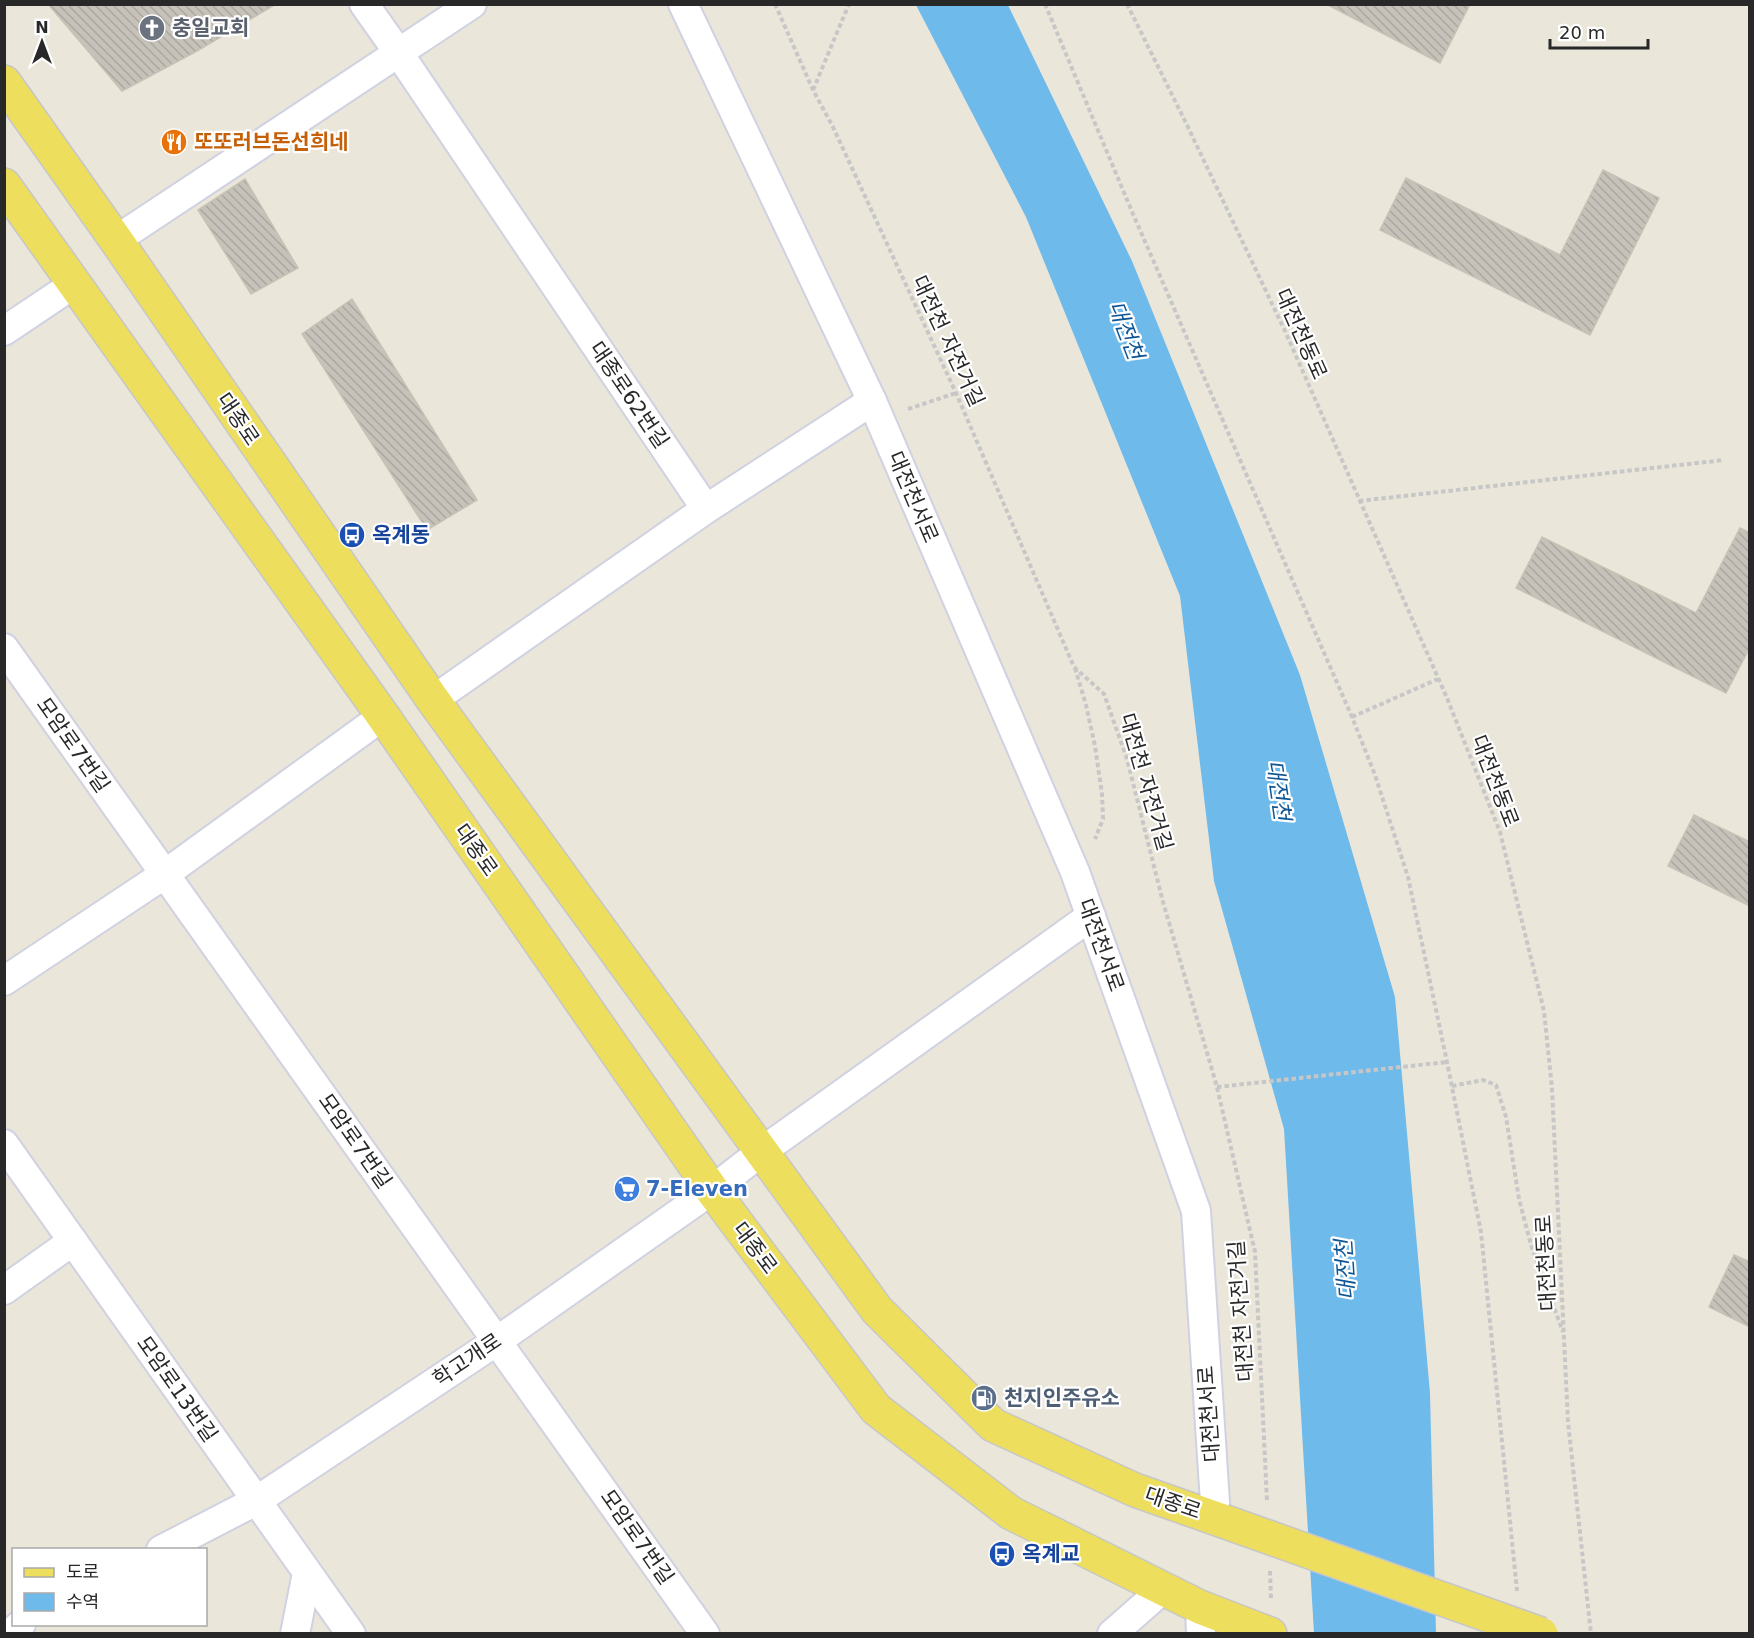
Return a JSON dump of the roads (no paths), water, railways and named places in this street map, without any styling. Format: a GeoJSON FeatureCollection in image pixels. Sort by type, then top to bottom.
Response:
{"type":"FeatureCollection","features":[{"type":"Feature","properties":{"kind":"main road","name":"대종로"},"geometry":{"type":"LineString","coordinates":[[4,82],[116,240],[432,700],[877,1310],[993,1425],[1135,1490],[1541,1634]]}},
{"type":"Feature","properties":{"kind":"main road","name":"대종로"},"geometry":{"type":"LineString","coordinates":[[4,185],[383,716],[712,1190],[876,1408],[1011,1513],[1162,1590],[1201,1621],[1271,1622]]}},
{"type":"Feature","properties":{"kind":"street","name":"대종로62번길"},"geometry":{"type":"LineString","coordinates":[[364,4],[706,509]]}},
{"type":"Feature","properties":{"kind":"street"},"geometry":{"type":"LineString","coordinates":[[116,240],[472,4]]}},
{"type":"Feature","properties":{"kind":"street","name":"대전천서로"},"geometry":{"type":"LineString","coordinates":[[683,4],[872,401],[1075,872],[1196,1211],[1219,1519]]}},
{"type":"Feature","properties":{"kind":"street"},"geometry":{"type":"LineString","coordinates":[[4,331],[74,284]]}},
{"type":"Feature","properties":{"kind":"street"},"geometry":{"type":"LineString","coordinates":[[432,700],[706,509],[872,401]]}},
{"type":"Feature","properties":{"kind":"street","name":"모암로7번길"},"geometry":{"type":"LineString","coordinates":[[4,648],[705,1634]]}},
{"type":"Feature","properties":{"kind":"street"},"geometry":{"type":"LineString","coordinates":[[4,981],[165,874],[383,716]]}},
{"type":"Feature","properties":{"kind":"street"},"geometry":{"type":"LineString","coordinates":[[761,1152],[1091,916]]}},
{"type":"Feature","properties":{"kind":"street","name":"모암로13번길"},"geometry":{"type":"LineString","coordinates":[[4,1144],[351,1634]]}},
{"type":"Feature","properties":{"kind":"street","name":"학고개로"},"geometry":{"type":"LineString","coordinates":[[165,1548],[256,1501],[497,1341],[712,1190],[761,1152]]}},
{"type":"Feature","properties":{"kind":"street"},"geometry":{"type":"LineString","coordinates":[[4,1290],[73,1241]]}},
{"type":"Feature","properties":{"kind":"street"},"geometry":{"type":"LineString","coordinates":[[295,1634],[307,1573]]}},
{"type":"Feature","properties":{"kind":"street"},"geometry":{"type":"LineString","coordinates":[[1112,1634],[1162,1590]]}},
{"type":"Feature","properties":{"kind":"water","name":"대전천"},"geometry":{"type":"Polygon","coordinates":[[[916,5],[1008,5],[1132,261],[1300,675],[1395,997],[1430,1393],[1436,1633],[1314,1633],[1284,1129],[1214,881],[1180,596],[1026,217],[916,5]]]}},
{"type":"Feature","properties":{"kind":"place","name":"충일교회"},"geometry":{"type":"Point","coordinates":[152,28]}},
{"type":"Feature","properties":{"kind":"place","name":"또또러브돈선희네"},"geometry":{"type":"Point","coordinates":[174,142]}},
{"type":"Feature","properties":{"kind":"place","name":"옥계동"},"geometry":{"type":"Point","coordinates":[352,535]}},
{"type":"Feature","properties":{"kind":"place","name":"7-Eleven"},"geometry":{"type":"Point","coordinates":[627,1189]}},
{"type":"Feature","properties":{"kind":"place","name":"천지인주유소"},"geometry":{"type":"Point","coordinates":[984,1398]}},
{"type":"Feature","properties":{"kind":"place","name":"옥계교"},"geometry":{"type":"Point","coordinates":[1002,1554]}}]}
